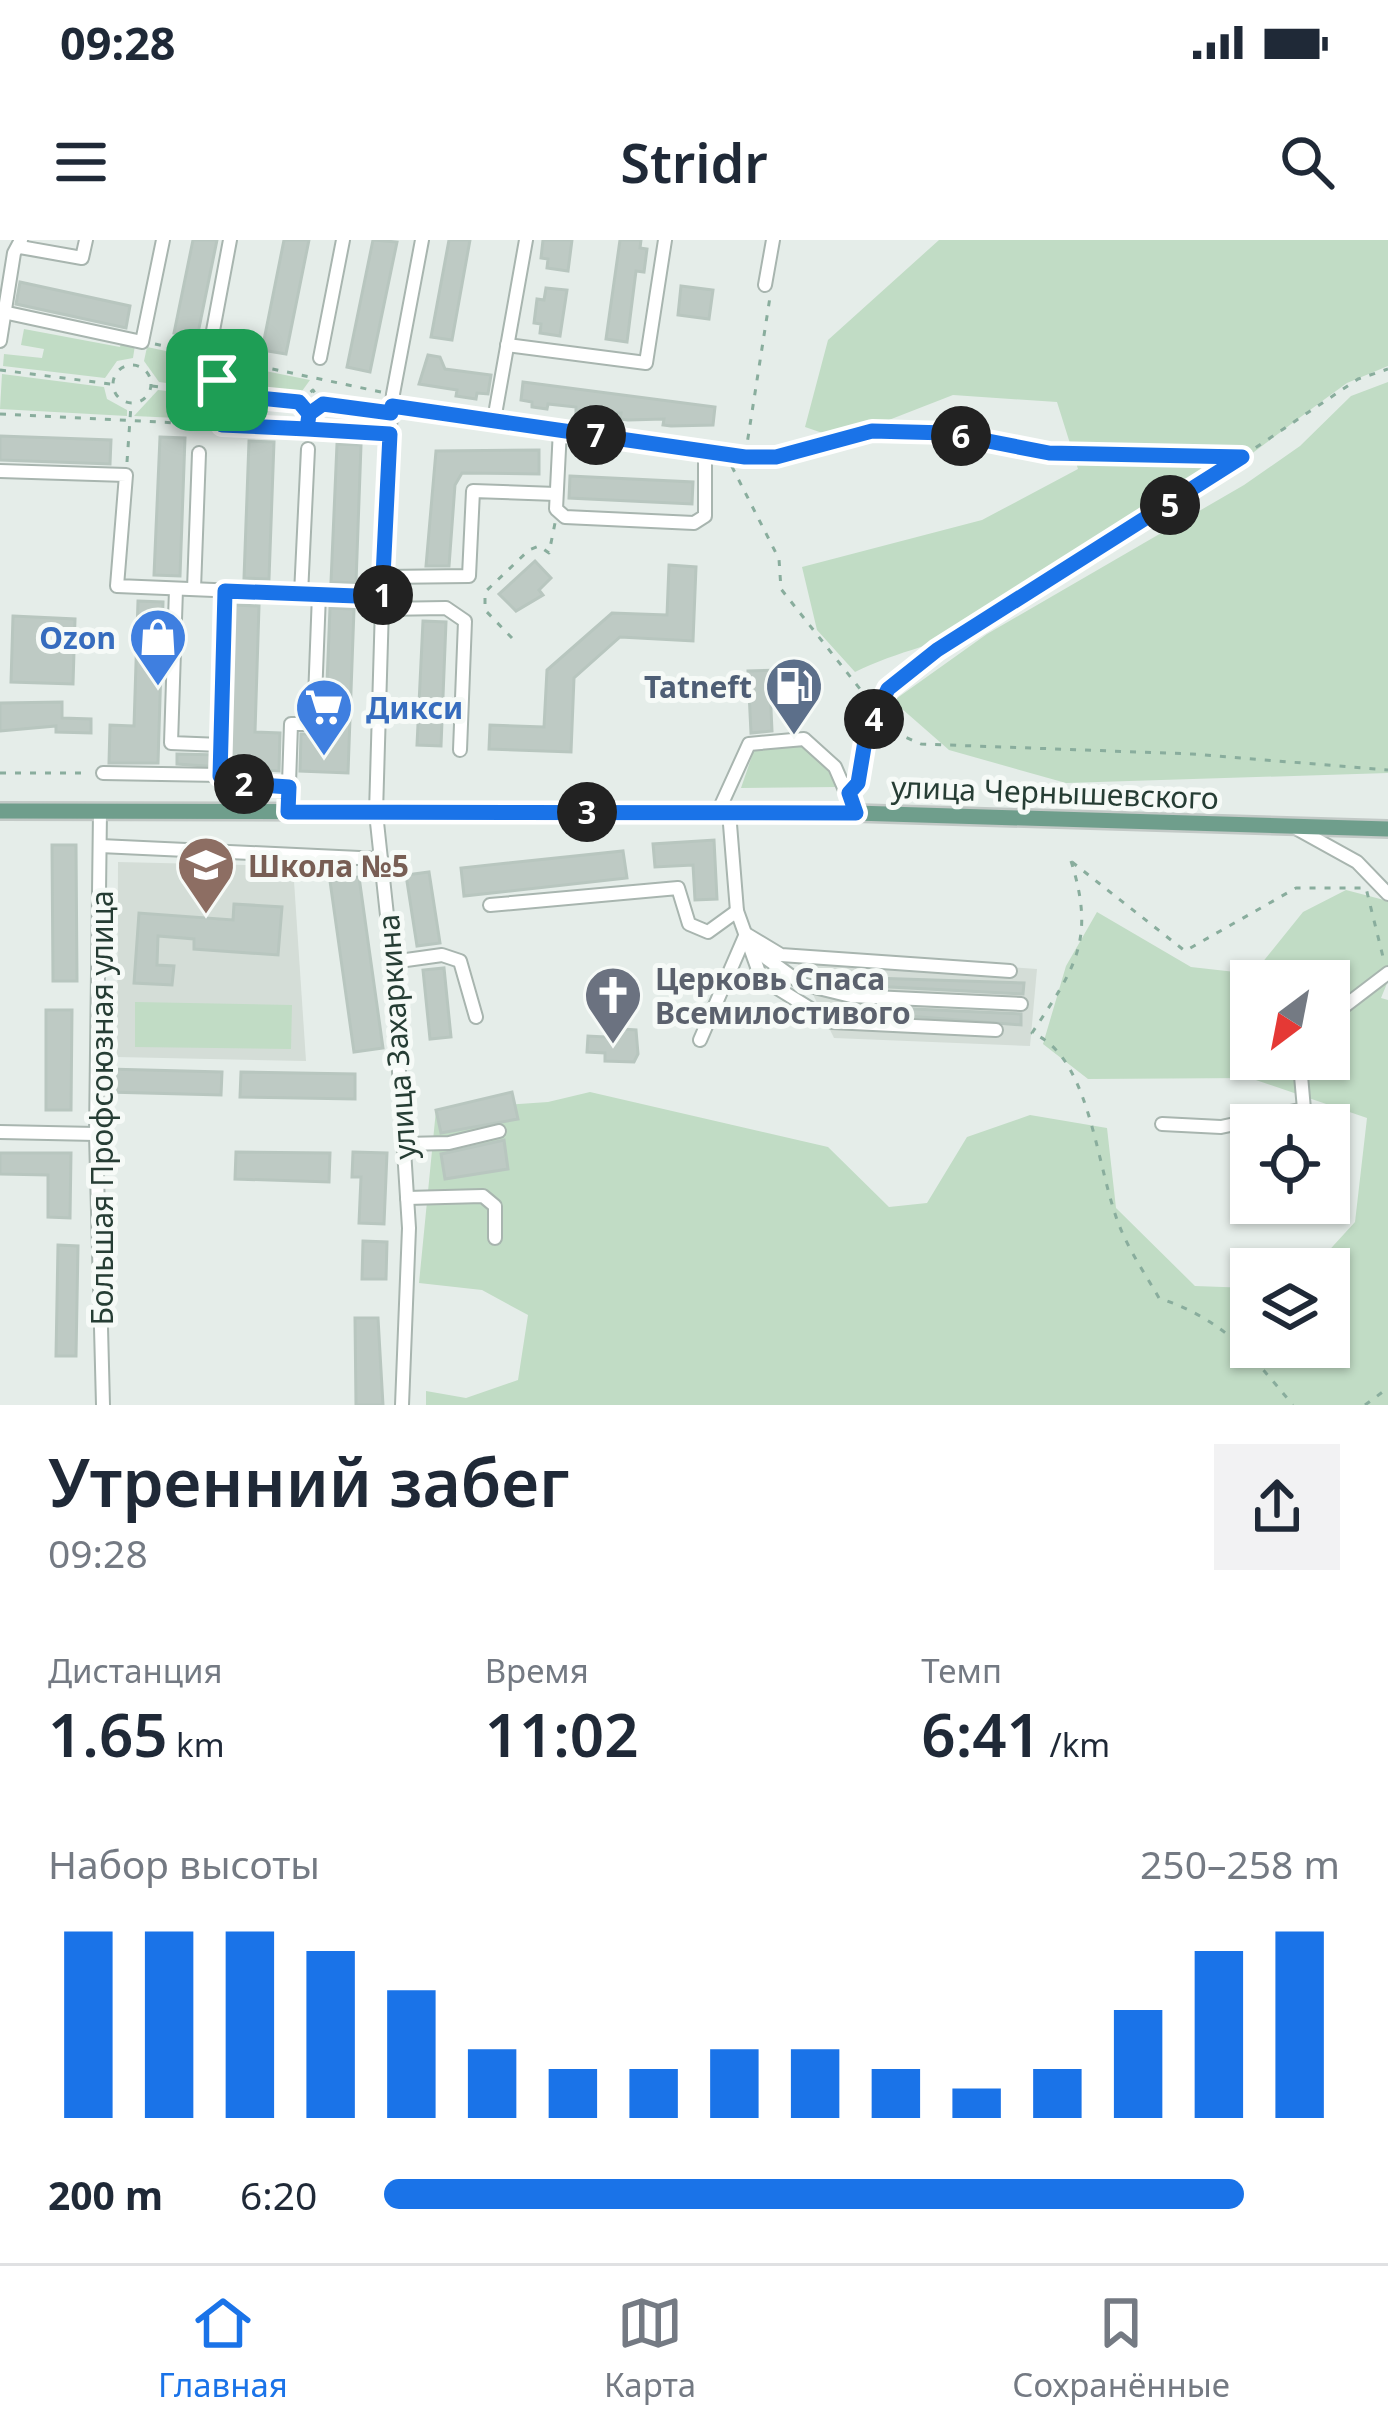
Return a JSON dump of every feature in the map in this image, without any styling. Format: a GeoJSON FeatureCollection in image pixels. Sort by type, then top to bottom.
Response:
{"type":"FeatureCollection","features":[{"type":"Feature","properties":{"kind":"main road","name":"улица Чернышевского"},"geometry":{"type":"LineString","coordinates":[[0,811],[856,813],[1388,829]]}},
{"type":"Feature","properties":{"kind":"street"},"geometry":{"type":"LineString","coordinates":[[0,341],[20,244],[82,258],[86,240]]}},
{"type":"Feature","properties":{"kind":"street"},"geometry":{"type":"LineString","coordinates":[[3,312],[142,342],[163,240]]}},
{"type":"Feature","properties":{"kind":"street"},"geometry":{"type":"LineString","coordinates":[[212,337],[230,240]]}},
{"type":"Feature","properties":{"kind":"street"},"geometry":{"type":"LineString","coordinates":[[320,358],[343,240]]}},
{"type":"Feature","properties":{"kind":"street","name":"улица Захаркина"},"geometry":{"type":"LineString","coordinates":[[402,1405],[407,1198],[392,962],[376,813],[392,404],[422,240]]}},
{"type":"Feature","properties":{"kind":"street"},"geometry":{"type":"LineString","coordinates":[[494,420],[526,240]]}},
{"type":"Feature","properties":{"kind":"street"},"geometry":{"type":"LineString","coordinates":[[507,345],[646,363],[665,240]]}},
{"type":"Feature","properties":{"kind":"street"},"geometry":{"type":"LineString","coordinates":[[765,285],[773,240]]}},
{"type":"Feature","properties":{"kind":"street"},"geometry":{"type":"LineString","coordinates":[[383,577],[469,576],[473,490],[556,502],[574,519],[694,523],[707,507],[705,449],[392,404]]}},
{"type":"Feature","properties":{"kind":"street"},"geometry":{"type":"LineString","coordinates":[[556,502],[560,430]]}},
{"type":"Feature","properties":{"kind":"street"},"geometry":{"type":"LineString","coordinates":[[301,594],[308,449]]}},
{"type":"Feature","properties":{"kind":"street"},"geometry":{"type":"LineString","coordinates":[[194,589],[200,453]]}},
{"type":"Feature","properties":{"kind":"street"},"geometry":{"type":"LineString","coordinates":[[0,471],[125,476],[117,586],[319,594],[446,608],[465,621],[460,750]]}},
{"type":"Feature","properties":{"kind":"street"},"geometry":{"type":"LineString","coordinates":[[171,774],[176,589]]}},
{"type":"Feature","properties":{"kind":"street"},"geometry":{"type":"LineString","coordinates":[[220,776],[225,591]]}},
{"type":"Feature","properties":{"kind":"street"},"geometry":{"type":"LineString","coordinates":[[288,812],[291,724],[314,724],[319,594]]}},
{"type":"Feature","properties":{"kind":"street"},"geometry":{"type":"LineString","coordinates":[[856,813],[835,767],[804,740],[748,744],[723,812],[737,911],[761,978],[832,1022],[996,1030]]}},
{"type":"Feature","properties":{"kind":"street"},"geometry":{"type":"LineString","coordinates":[[171,743],[221,745]]}},
{"type":"Feature","properties":{"kind":"street"},"geometry":{"type":"LineString","coordinates":[[103,773],[220,776],[233,783],[289,787]]}},
{"type":"Feature","properties":{"kind":"street","name":"Большая Профсоюзная улица"},"geometry":{"type":"LineString","coordinates":[[100,812],[96,1135],[103,1405]]}},
{"type":"Feature","properties":{"kind":"street"},"geometry":{"type":"LineString","coordinates":[[1291,826],[1357,862],[1388,894]]}},
{"type":"Feature","properties":{"kind":"street"},"geometry":{"type":"LineString","coordinates":[[100,846],[381,859]]}},
{"type":"Feature","properties":{"kind":"street"},"geometry":{"type":"LineString","coordinates":[[490,905],[678,888],[689,924],[708,932],[737,911]]}},
{"type":"Feature","properties":{"kind":"street"},"geometry":{"type":"LineString","coordinates":[[748,940],[781,956],[1010,971]]}},
{"type":"Feature","properties":{"kind":"street"},"geometry":{"type":"LineString","coordinates":[[748,940],[802,984],[850,996],[1021,1004]]}},
{"type":"Feature","properties":{"kind":"street"},"geometry":{"type":"LineString","coordinates":[[700,1040],[748,940]]}},
{"type":"Feature","properties":{"kind":"street"},"geometry":{"type":"LineString","coordinates":[[392,962],[442,955],[460,962],[476,1017]]}},
{"type":"Feature","properties":{"kind":"street"},"geometry":{"type":"LineString","coordinates":[[1350,1002],[1388,974]]}},
{"type":"Feature","properties":{"kind":"street"},"geometry":{"type":"LineString","coordinates":[[1162,1124],[1221,1127],[1304,1109],[1301,1080]]}},
{"type":"Feature","properties":{"kind":"street"},"geometry":{"type":"LineString","coordinates":[[404,1144],[449,1142],[499,1131]]}},
{"type":"Feature","properties":{"kind":"street"},"geometry":{"type":"LineString","coordinates":[[0,1132],[96,1135]]}},
{"type":"Feature","properties":{"kind":"street"},"geometry":{"type":"LineString","coordinates":[[407,1198],[484,1196],[495,1206],[495,1238]]}},
{"type":"Feature","properties":{"kind":"path"},"geometry":{"type":"LineString","coordinates":[[745,457],[772,288],[765,285]]}},
{"type":"Feature","properties":{"kind":"path"},"geometry":{"type":"LineString","coordinates":[[142,342],[315,378],[392,404]]}},
{"type":"Feature","properties":{"kind":"path"},"geometry":{"type":"LineString","coordinates":[[132,404],[116,394],[113,384],[124,367],[137,365],[147,371],[152,386]]}},
{"type":"Feature","properties":{"kind":"path"},"geometry":{"type":"LineString","coordinates":[[849,793],[858,783],[866,735],[888,689],[937,650],[1358,379],[1388,369]]}},
{"type":"Feature","properties":{"kind":"path"},"geometry":{"type":"LineString","coordinates":[[0,370],[113,384]]}},
{"type":"Feature","properties":{"kind":"path"},"geometry":{"type":"LineString","coordinates":[[299,402],[313,390],[315,378]]}},
{"type":"Feature","properties":{"kind":"path"},"geometry":{"type":"LineString","coordinates":[[152,386],[208,392],[225,379],[238,396],[299,402],[309,414]]}},
{"type":"Feature","properties":{"kind":"path"},"geometry":{"type":"LineString","coordinates":[[132,404],[142,400],[152,386]]}},
{"type":"Feature","properties":{"kind":"path"},"geometry":{"type":"LineString","coordinates":[[313,390],[323,404]]}},
{"type":"Feature","properties":{"kind":"path"},"geometry":{"type":"LineString","coordinates":[[208,392],[209,401],[223,410]]}},
{"type":"Feature","properties":{"kind":"path"},"geometry":{"type":"LineString","coordinates":[[222,425],[223,410],[238,396]]}},
{"type":"Feature","properties":{"kind":"path"},"geometry":{"type":"LineString","coordinates":[[125,476],[132,404]]}},
{"type":"Feature","properties":{"kind":"path"},"geometry":{"type":"LineString","coordinates":[[307,429],[309,414],[323,404],[392,404]]}},
{"type":"Feature","properties":{"kind":"path"},"geometry":{"type":"LineString","coordinates":[[0,414],[390,434]]}},
{"type":"Feature","properties":{"kind":"path"},"geometry":{"type":"LineString","coordinates":[[705,449],[776,457],[872,431],[947,433],[1049,453],[1242,457]]}},
{"type":"Feature","properties":{"kind":"path"},"geometry":{"type":"LineString","coordinates":[[725,453],[779,559],[782,589],[894,732],[921,744],[1192,754],[1388,770]]}},
{"type":"Feature","properties":{"kind":"path"},"geometry":{"type":"LineString","coordinates":[[512,638],[485,610],[485,592],[530,550],[539,546],[550,553],[556,502]]}},
{"type":"Feature","properties":{"kind":"path"},"geometry":{"type":"LineString","coordinates":[[0,772],[103,773]]}},
{"type":"Feature","properties":{"kind":"path"},"geometry":{"type":"LineString","coordinates":[[1293,1405],[1237,1338],[1200,1312],[1159,1298],[1121,1231],[1072,1070],[1054,1042],[1032,1033],[1076,966],[1083,900],[1071,861],[1185,951],[1296,888],[1366,888],[1388,974]]}},
{"type":"Feature","properties":{"kind":"path"},"geometry":{"type":"LineString","coordinates":[[1365,1405],[1388,1388]]}},
{"type":"Feature","properties":{"kind":"shaded area","name":"Школа №5"},"geometry":{"type":"Polygon","coordinates":[[[118,862],[293,866],[306,1061],[117,1057],[118,862]]]}},
{"type":"Feature","properties":{"kind":"shaded area"},"geometry":{"type":"Polygon","coordinates":[[[793,953],[1037,969],[1030,1046],[834,1038],[793,953]]]}},
{"type":"Feature","properties":{"kind":"green space"},"geometry":{"type":"Polygon","coordinates":[[[939,240],[1388,240],[1388,366],[1347,383],[1127,544],[1034,600],[953,637],[855,672],[817,630],[802,567],[982,520],[1078,469],[1057,402],[953,395],[840,439],[805,427],[828,340],[939,240]]]}},
{"type":"Feature","properties":{"kind":"green space"},"geometry":{"type":"Polygon","coordinates":[[[24,329],[120,347],[121,343],[135,345],[133,358],[117,361],[105,378],[3,366],[4,354],[42,358],[44,349],[21,345],[24,329]]]}},
{"type":"Feature","properties":{"kind":"green space"},"geometry":{"type":"Polygon","coordinates":[[[147,347],[223,363],[222,375],[204,388],[159,382],[144,361],[147,347]]]}},
{"type":"Feature","properties":{"kind":"green space"},"geometry":{"type":"Polygon","coordinates":[[[230,364],[310,380],[297,398],[244,393],[229,376],[230,364]]]}},
{"type":"Feature","properties":{"kind":"green space"},"geometry":{"type":"Polygon","coordinates":[[[2,374],[104,387],[107,399],[127,410],[127,416],[0,409],[2,374]]]}},
{"type":"Feature","properties":{"kind":"green space"},"geometry":{"type":"Polygon","coordinates":[[[1388,382],[1388,773],[1066,783],[949,750],[893,701],[987,634],[1244,485],[1300,446],[1351,396],[1388,382]]]}},
{"type":"Feature","properties":{"kind":"green space"},"geometry":{"type":"Polygon","coordinates":[[[158,390],[203,395],[220,420],[134,416],[158,390]]]}},
{"type":"Feature","properties":{"kind":"green space"},"geometry":{"type":"Polygon","coordinates":[[[801,746],[829,771],[837,787],[741,788],[754,750],[801,746]]]}},
{"type":"Feature","properties":{"kind":"green space"},"geometry":{"type":"Polygon","coordinates":[[[1346,890],[1388,901],[1388,981],[1381,998],[1388,1000],[1388,1405],[426,1405],[426,1391],[466,1398],[518,1380],[528,1315],[482,1290],[419,1283],[436,1110],[548,1102],[590,1092],[828,1147],[889,1207],[927,1203],[967,1137],[1030,1115],[1107,1128],[1116,1208],[1195,1286],[1230,1287],[1230,1368],[1350,1368],[1350,1248],[1331,1248],[1355,1222],[1367,1118],[1350,1112],[1350,1104],[1326,1104],[1256,1080],[1350,1080],[1350,960],[1264,960],[1303,912],[1346,890]]]}},
{"type":"Feature","properties":{"kind":"green space"},"geometry":{"type":"Polygon","coordinates":[[[1097,912],[1191,967],[1230,971],[1230,1078],[1088,1079],[1043,1044],[1066,966],[1097,912]]]}},
{"type":"Feature","properties":{"kind":"green space"},"geometry":{"type":"Polygon","coordinates":[[[135,1002],[292,1005],[291,1049],[135,1047],[135,1002]]]}},
{"type":"Feature","properties":{"kind":"building"},"geometry":{"type":"Polygon","coordinates":[[[193,240],[217,240],[197,338],[174,333],[193,240]]]}},
{"type":"Feature","properties":{"kind":"building"},"geometry":{"type":"Polygon","coordinates":[[[284,240],[309,240],[286,354],[262,350],[284,240]]]}},
{"type":"Feature","properties":{"kind":"building"},"geometry":{"type":"Polygon","coordinates":[[[373,240],[397,242],[370,372],[347,367],[373,240]]]}},
{"type":"Feature","properties":{"kind":"building"},"geometry":{"type":"Polygon","coordinates":[[[449,240],[470,240],[452,340],[431,337],[449,240]]]}},
{"type":"Feature","properties":{"kind":"building"},"geometry":{"type":"Polygon","coordinates":[[[543,240],[572,240],[568,271],[547,268],[548,259],[541,258],[543,240]]]}},
{"type":"Feature","properties":{"kind":"building"},"geometry":{"type":"Polygon","coordinates":[[[620,240],[641,240],[640,248],[647,249],[644,272],[636,271],[627,342],[606,339],[620,240]]]}},
{"type":"Feature","properties":{"kind":"building"},"geometry":{"type":"Polygon","coordinates":[[[20,282],[130,306],[126,328],[16,304],[20,282]]]}},
{"type":"Feature","properties":{"kind":"building"},"geometry":{"type":"Polygon","coordinates":[[[681,286],[713,290],[709,319],[678,315],[681,286]]]}},
{"type":"Feature","properties":{"kind":"building"},"geometry":{"type":"Polygon","coordinates":[[[546,288],[567,290],[560,336],[540,333],[541,324],[534,323],[537,299],[544,300],[546,288]]]}},
{"type":"Feature","properties":{"kind":"building"},"geometry":{"type":"Polygon","coordinates":[[[428,355],[440,357],[445,369],[491,375],[488,394],[477,393],[476,399],[456,396],[457,390],[419,384],[428,355]]]}},
{"type":"Feature","properties":{"kind":"building"},"geometry":{"type":"Polygon","coordinates":[[[523,382],[715,407],[713,425],[671,426],[663,425],[664,419],[620,419],[621,413],[584,414],[576,413],[576,407],[548,404],[547,409],[532,407],[532,402],[521,400],[523,382]]]}},
{"type":"Feature","properties":{"kind":"building"},"geometry":{"type":"Polygon","coordinates":[[[0,436],[111,440],[110,464],[0,460],[0,436]]]}},
{"type":"Feature","properties":{"kind":"building"},"geometry":{"type":"Polygon","coordinates":[[[160,437],[185,438],[180,576],[154,575],[160,437]]]}},
{"type":"Feature","properties":{"kind":"building"},"geometry":{"type":"Polygon","coordinates":[[[249,441],[274,442],[269,579],[244,578],[249,441]]]}},
{"type":"Feature","properties":{"kind":"building"},"geometry":{"type":"Polygon","coordinates":[[[337,444],[361,445],[356,583],[331,582],[337,444]]]}},
{"type":"Feature","properties":{"kind":"building"},"geometry":{"type":"Polygon","coordinates":[[[539,450],[539,474],[462,473],[455,485],[449,566],[426,566],[436,451],[539,450]]]}},
{"type":"Feature","properties":{"kind":"building"},"geometry":{"type":"Polygon","coordinates":[[[570,476],[693,482],[692,504],[569,498],[570,476]]]}},
{"type":"Feature","properties":{"kind":"building"},"geometry":{"type":"Polygon","coordinates":[[[535,561],[551,578],[539,590],[543,595],[516,611],[499,594],[535,561]]]}},
{"type":"Feature","properties":{"kind":"building"},"geometry":{"type":"Polygon","coordinates":[[[669,565],[696,567],[693,641],[620,637],[574,678],[571,752],[489,749],[490,725],[544,727],[547,670],[612,613],[667,615],[669,565]]]}},
{"type":"Feature","properties":{"kind":"building"},"geometry":{"type":"Polygon","coordinates":[[[138,601],[163,602],[158,763],[109,763],[110,725],[134,726],[138,601]]]}},
{"type":"Feature","properties":{"kind":"building"},"geometry":{"type":"Polygon","coordinates":[[[235,605],[259,606],[255,732],[280,733],[279,771],[177,764],[177,754],[221,755],[230,749],[235,605]]]}},
{"type":"Feature","properties":{"kind":"building"},"geometry":{"type":"Polygon","coordinates":[[[330,608],[354,609],[348,773],[300,771],[301,734],[325,734],[330,608]]]}},
{"type":"Feature","properties":{"kind":"building"},"geometry":{"type":"Polygon","coordinates":[[[13,616],[75,619],[73,684],[11,682],[13,616]]]}},
{"type":"Feature","properties":{"kind":"building"},"geometry":{"type":"Polygon","coordinates":[[[423,621],[446,622],[441,746],[417,745],[423,621]]]}},
{"type":"Feature","properties":{"kind":"building"},"geometry":{"type":"Polygon","coordinates":[[[784,670],[785,688],[770,688],[772,731],[751,733],[748,671],[784,670]]]}},
{"type":"Feature","properties":{"kind":"building"},"geometry":{"type":"Polygon","coordinates":[[[62,702],[62,718],[91,719],[91,733],[56,732],[56,726],[0,731],[0,703],[62,702]]]}},
{"type":"Feature","properties":{"kind":"building"},"geometry":{"type":"Polygon","coordinates":[[[714,840],[717,899],[695,900],[693,865],[655,867],[653,844],[714,840]]]}},
{"type":"Feature","properties":{"kind":"building"},"geometry":{"type":"Polygon","coordinates":[[[52,845],[76,845],[77,981],[53,981],[52,845]]]}},
{"type":"Feature","properties":{"kind":"building"},"geometry":{"type":"Polygon","coordinates":[[[623,851],[627,878],[464,896],[461,868],[623,851]]]}},
{"type":"Feature","properties":{"kind":"building"},"geometry":{"type":"Polygon","coordinates":[[[429,872],[440,943],[417,946],[406,875],[429,872]]]}},
{"type":"Feature","properties":{"kind":"building"},"geometry":{"type":"Polygon","coordinates":[[[359,877],[383,1048],[354,1052],[330,881],[359,877]]]}},
{"type":"Feature","properties":{"kind":"building"},"geometry":{"type":"Polygon","coordinates":[[[234,904],[282,907],[278,955],[194,949],[194,939],[158,936],[157,965],[174,966],[172,985],[134,983],[139,913],[233,920],[234,904]]]}},
{"type":"Feature","properties":{"kind":"building"},"geometry":{"type":"Polygon","coordinates":[[[444,968],[451,1037],[430,1039],[423,970],[444,968]]]}},
{"type":"Feature","properties":{"kind":"building"},"geometry":{"type":"Polygon","coordinates":[[[872,978],[1024,983],[1023,994],[872,986],[872,978]]]}},
{"type":"Feature","properties":{"kind":"building"},"geometry":{"type":"Polygon","coordinates":[[[870,1007],[1021,1014],[1021,1025],[870,1013],[870,1007]]]}},
{"type":"Feature","properties":{"kind":"building"},"geometry":{"type":"Polygon","coordinates":[[[46,1010],[72,1010],[71,1110],[46,1110],[46,1010]]]}},
{"type":"Feature","properties":{"kind":"building","name":"Церковь Спаса Всемилостивого"},"geometry":{"type":"Polygon","coordinates":[[[607,1028],[636,1030],[634,1062],[605,1061],[605,1053],[587,1052],[588,1036],[606,1037],[607,1028]]]}},
{"type":"Feature","properties":{"kind":"building"},"geometry":{"type":"Polygon","coordinates":[[[107,1069],[222,1072],[221,1095],[107,1092],[107,1069]]]}},
{"type":"Feature","properties":{"kind":"building"},"geometry":{"type":"Polygon","coordinates":[[[241,1072],[355,1074],[355,1099],[240,1097],[241,1072]]]}},
{"type":"Feature","properties":{"kind":"building"},"geometry":{"type":"Polygon","coordinates":[[[512,1092],[518,1119],[441,1133],[436,1110],[512,1092]]]}},
{"type":"Feature","properties":{"kind":"building"},"geometry":{"type":"Polygon","coordinates":[[[504,1140],[508,1169],[445,1179],[441,1154],[504,1140]]]}},
{"type":"Feature","properties":{"kind":"building"},"geometry":{"type":"Polygon","coordinates":[[[236,1152],[330,1153],[329,1182],[235,1179],[236,1152]]]}},
{"type":"Feature","properties":{"kind":"building"},"geometry":{"type":"Polygon","coordinates":[[[353,1152],[387,1153],[384,1224],[359,1223],[361,1177],[352,1177],[353,1152]]]}},
{"type":"Feature","properties":{"kind":"building"},"geometry":{"type":"Polygon","coordinates":[[[0,1153],[71,1153],[70,1218],[48,1217],[48,1175],[0,1174],[0,1153]]]}},
{"type":"Feature","properties":{"kind":"building"},"geometry":{"type":"Polygon","coordinates":[[[363,1241],[387,1242],[386,1279],[362,1279],[363,1241]]]}},
{"type":"Feature","properties":{"kind":"building"},"geometry":{"type":"Polygon","coordinates":[[[58,1245],[78,1246],[76,1356],[56,1356],[58,1245]]]}},
{"type":"Feature","properties":{"kind":"building"},"geometry":{"type":"Polygon","coordinates":[[[355,1318],[378,1318],[383,1405],[356,1405],[355,1318]]]}},
{"type":"Feature","properties":{"kind":"place","name":"Ozon"},"geometry":{"type":"Point","coordinates":[158,688]}},
{"type":"Feature","properties":{"kind":"place","name":"Tatneft"},"geometry":{"type":"Point","coordinates":[794,737]}},
{"type":"Feature","properties":{"kind":"place","name":"Дикси"},"geometry":{"type":"Point","coordinates":[324,758]}},
{"type":"Feature","properties":{"kind":"place","name":"Школа №5"},"geometry":{"type":"Point","coordinates":[206,916]}},
{"type":"Feature","properties":{"kind":"place","name":"Церковь Спаса Всемилостивого"},"geometry":{"type":"Point","coordinates":[613,1046]}},
{"type":"Feature","properties":{"kind":"route"},"geometry":{"type":"LineString","coordinates":[[217,380],[208,392],[209,401],[223,410],[222,425],[307,429],[309,414],[317,413],[323,404],[391,413],[392,406],[745,457],[776,457],[872,431],[947,433],[1049,453],[1242,457],[937,650],[888,689],[866,735],[858,783],[849,793],[856,813],[288,812],[289,787],[233,783],[220,776],[225,591],[382,597],[390,434],[307,429],[309,414],[299,402],[238,396],[232,382],[217,380]]}}]}
